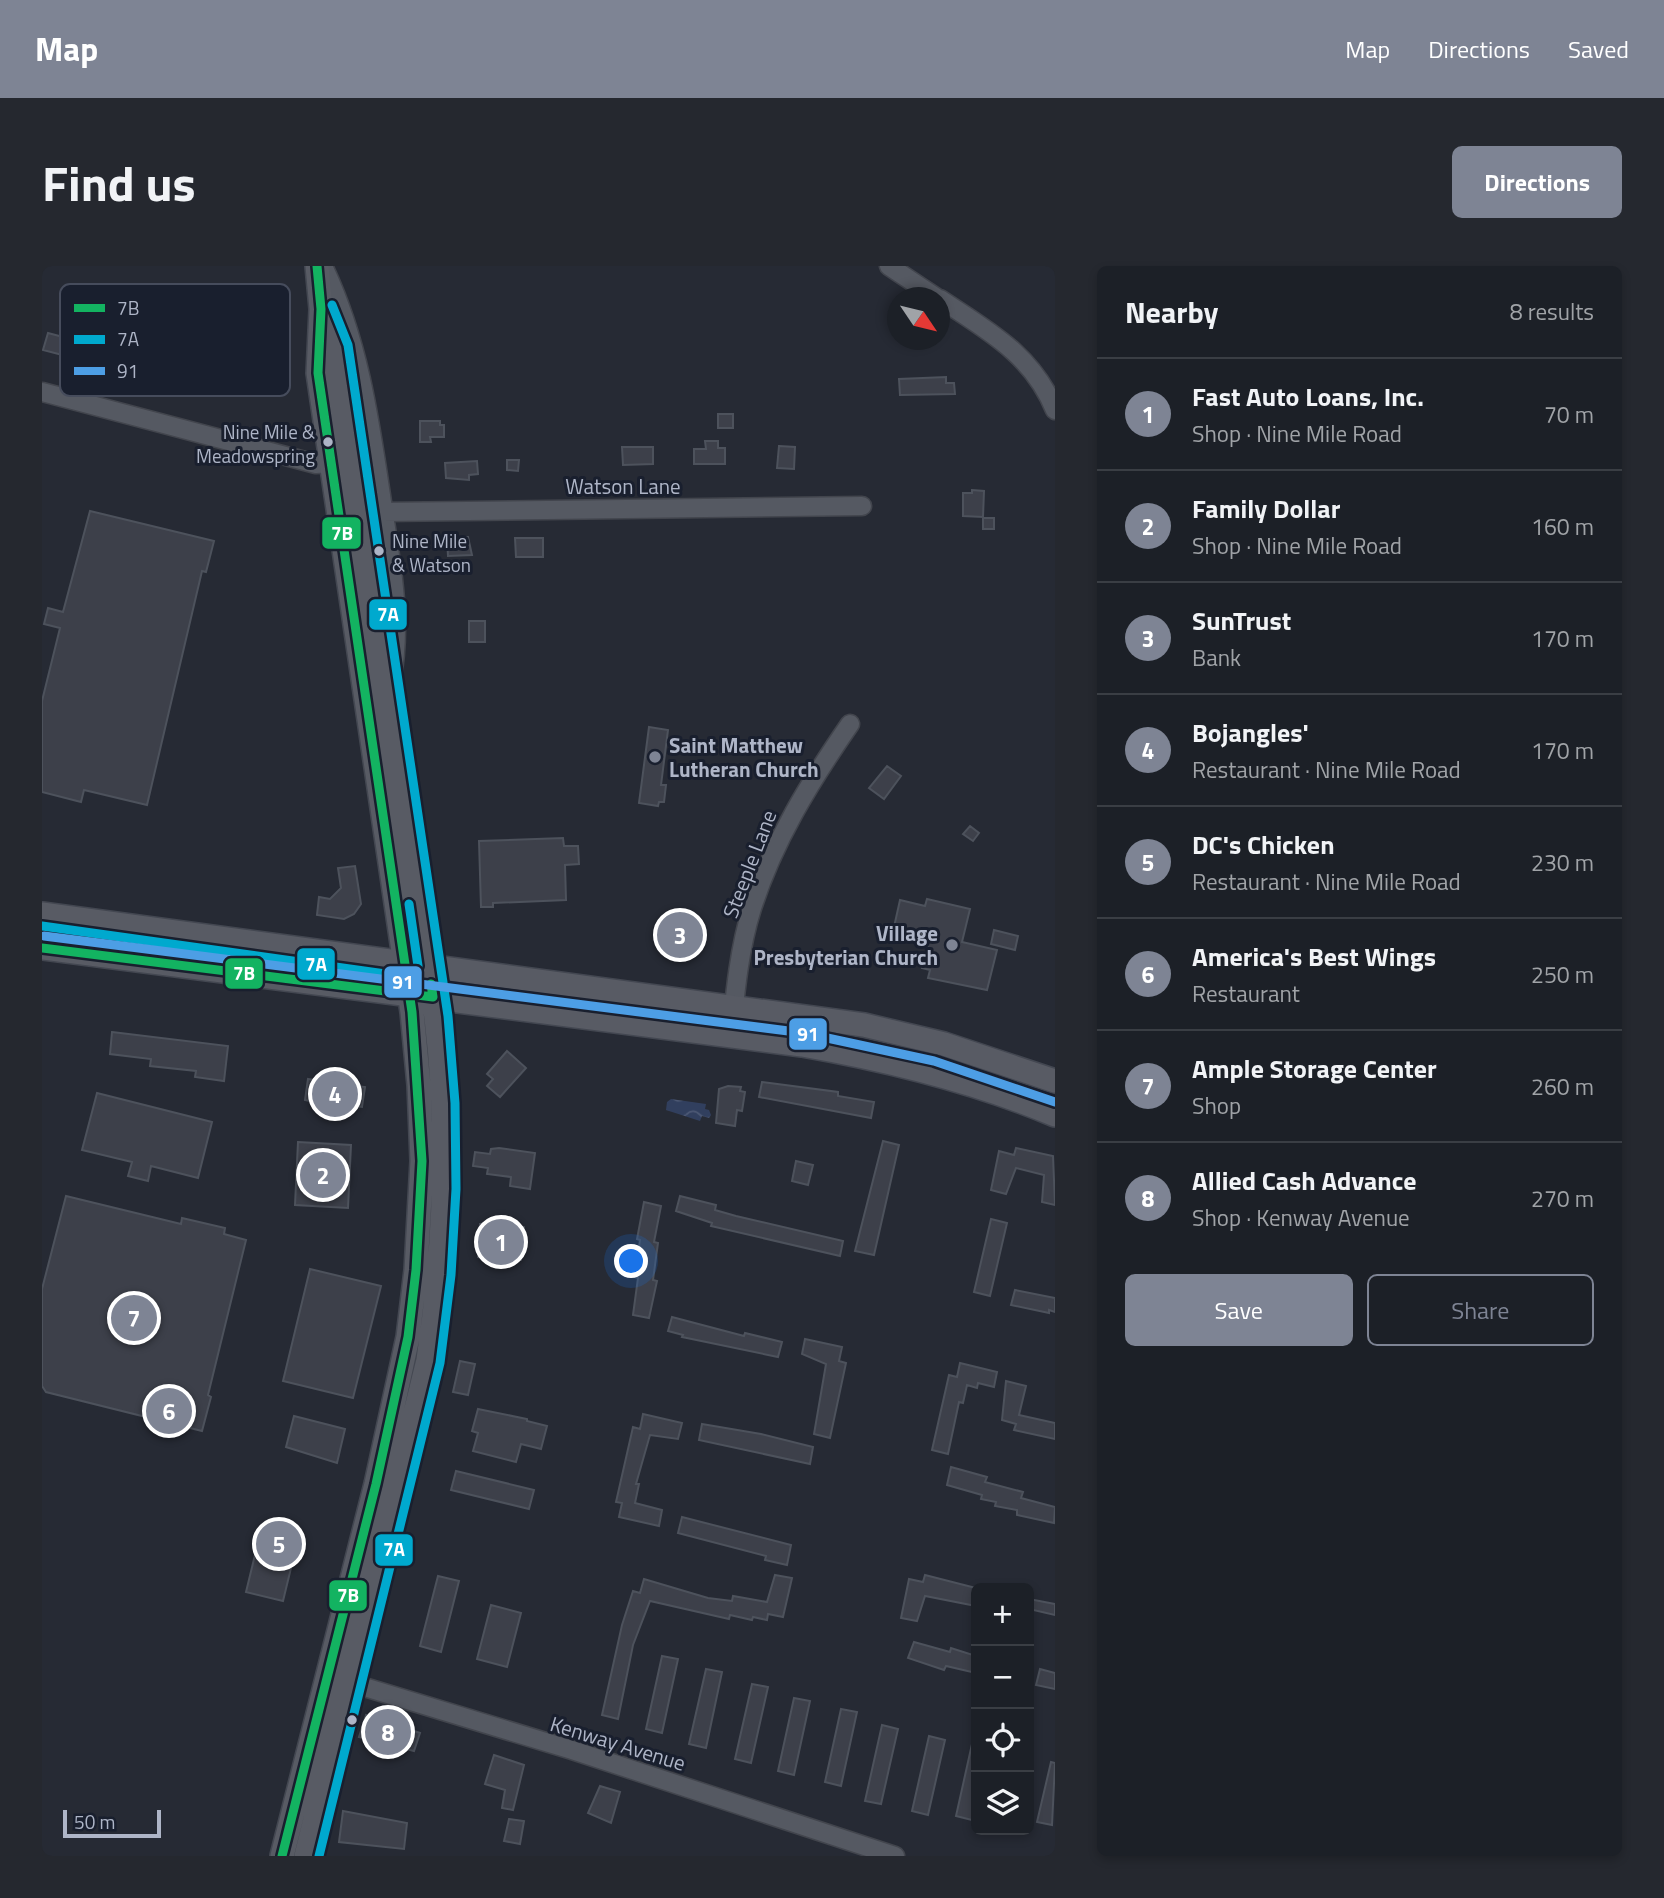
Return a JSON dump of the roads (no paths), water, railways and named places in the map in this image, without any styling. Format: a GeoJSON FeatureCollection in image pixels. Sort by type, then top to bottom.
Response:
{"type":"FeatureCollection","features":[{"type":"Feature","properties":{"kind":"main road"},"geometry":{"type":"LineString","coordinates":[[282,1856],[393,1412],[411,1312],[420,1210],[422,1149],[410,993],[418,966],[388,699],[352,461],[317,357],[321,309],[317,266]]}},
{"type":"Feature","properties":{"kind":"main road"},"geometry":{"type":"LineString","coordinates":[[306,1856],[414,1423],[437,1307],[444,1208],[445,1131],[433,997],[418,966],[352,461]]}},
{"type":"Feature","properties":{"kind":"main road"},"geometry":{"type":"LineString","coordinates":[[42,914],[864,1025],[910,1035],[999,1061],[1055,1081]]}},
{"type":"Feature","properties":{"kind":"main road"},"geometry":{"type":"LineString","coordinates":[[97,955],[104,943],[117,936],[144,940],[162,929]]}},
{"type":"Feature","properties":{"kind":"main road"},"geometry":{"type":"LineString","coordinates":[[42,948],[410,993],[851,1053],[995,1092],[1055,1115]]}},
{"type":"Feature","properties":{"kind":"street"},"geometry":{"type":"LineString","coordinates":[[324,266],[349,327],[352,461],[383,512],[394,580],[397,626],[388,699]]}},
{"type":"Feature","properties":{"kind":"street"},"geometry":{"type":"LineString","coordinates":[[888,266],[921,287]]}},
{"type":"Feature","properties":{"kind":"street"},"geometry":{"type":"LineString","coordinates":[[950,306],[1018,354],[1036,373],[1055,410]]}},
{"type":"Feature","properties":{"kind":"street"},"geometry":{"type":"LineString","coordinates":[[42,392],[316,464],[352,461]]}},
{"type":"Feature","properties":{"kind":"street","name":"Watson Lane"},"geometry":{"type":"LineString","coordinates":[[383,512],[862,506]]}},
{"type":"Feature","properties":{"kind":"street","name":"Steeple Lane"},"geometry":{"type":"LineString","coordinates":[[731,1036],[752,909],[778,843],[808,785],[850,724]]}},
{"type":"Feature","properties":{"kind":"street","name":"Kenway Avenue"},"geometry":{"type":"LineString","coordinates":[[328,1676],[572,1750],[895,1856]]}},
{"type":"Feature","properties":{"kind":"water"},"geometry":{"type":"Polygon","coordinates":[[[671,1099],[706,1104],[705,1109],[709,1110],[711,1115],[709,1118],[702,1116],[700,1121],[666,1110],[667,1102],[671,1099]]]}},
{"type":"Feature","properties":{"kind":"place","name":"Nine Mile & Meadowspring"},"geometry":{"type":"Point","coordinates":[328,442]}},
{"type":"Feature","properties":{"kind":"place","name":"Nine Mile & Watson"},"geometry":{"type":"Point","coordinates":[379,551]}},
{"type":"Feature","properties":{"kind":"place","name":"Saint Matthew Lutheran Church"},"geometry":{"type":"Point","coordinates":[655,757]}},
{"type":"Feature","properties":{"kind":"place","name":"SunTrust"},"geometry":{"type":"Point","coordinates":[680,935]}},
{"type":"Feature","properties":{"kind":"place","name":"Village Presbyterian Church"},"geometry":{"type":"Point","coordinates":[952,945]}},
{"type":"Feature","properties":{"kind":"place","name":"Bojangles'"},"geometry":{"type":"Point","coordinates":[335,1094]}},
{"type":"Feature","properties":{"kind":"place","name":"Family Dollar"},"geometry":{"type":"Point","coordinates":[323,1175]}},
{"type":"Feature","properties":{"kind":"place","name":"Fast Auto Loans, Inc."},"geometry":{"type":"Point","coordinates":[501,1242]}},
{"type":"Feature","properties":{"kind":"place","name":"Ample Storage Center"},"geometry":{"type":"Point","coordinates":[134,1318]}},
{"type":"Feature","properties":{"kind":"place","name":"America's Best Wings"},"geometry":{"type":"Point","coordinates":[169,1411]}},
{"type":"Feature","properties":{"kind":"place","name":"DC's Chicken"},"geometry":{"type":"Point","coordinates":[279,1544]}},
{"type":"Feature","properties":{"kind":"place","name":"Allied Cash Advance"},"geometry":{"type":"Point","coordinates":[388,1732]}}]}
